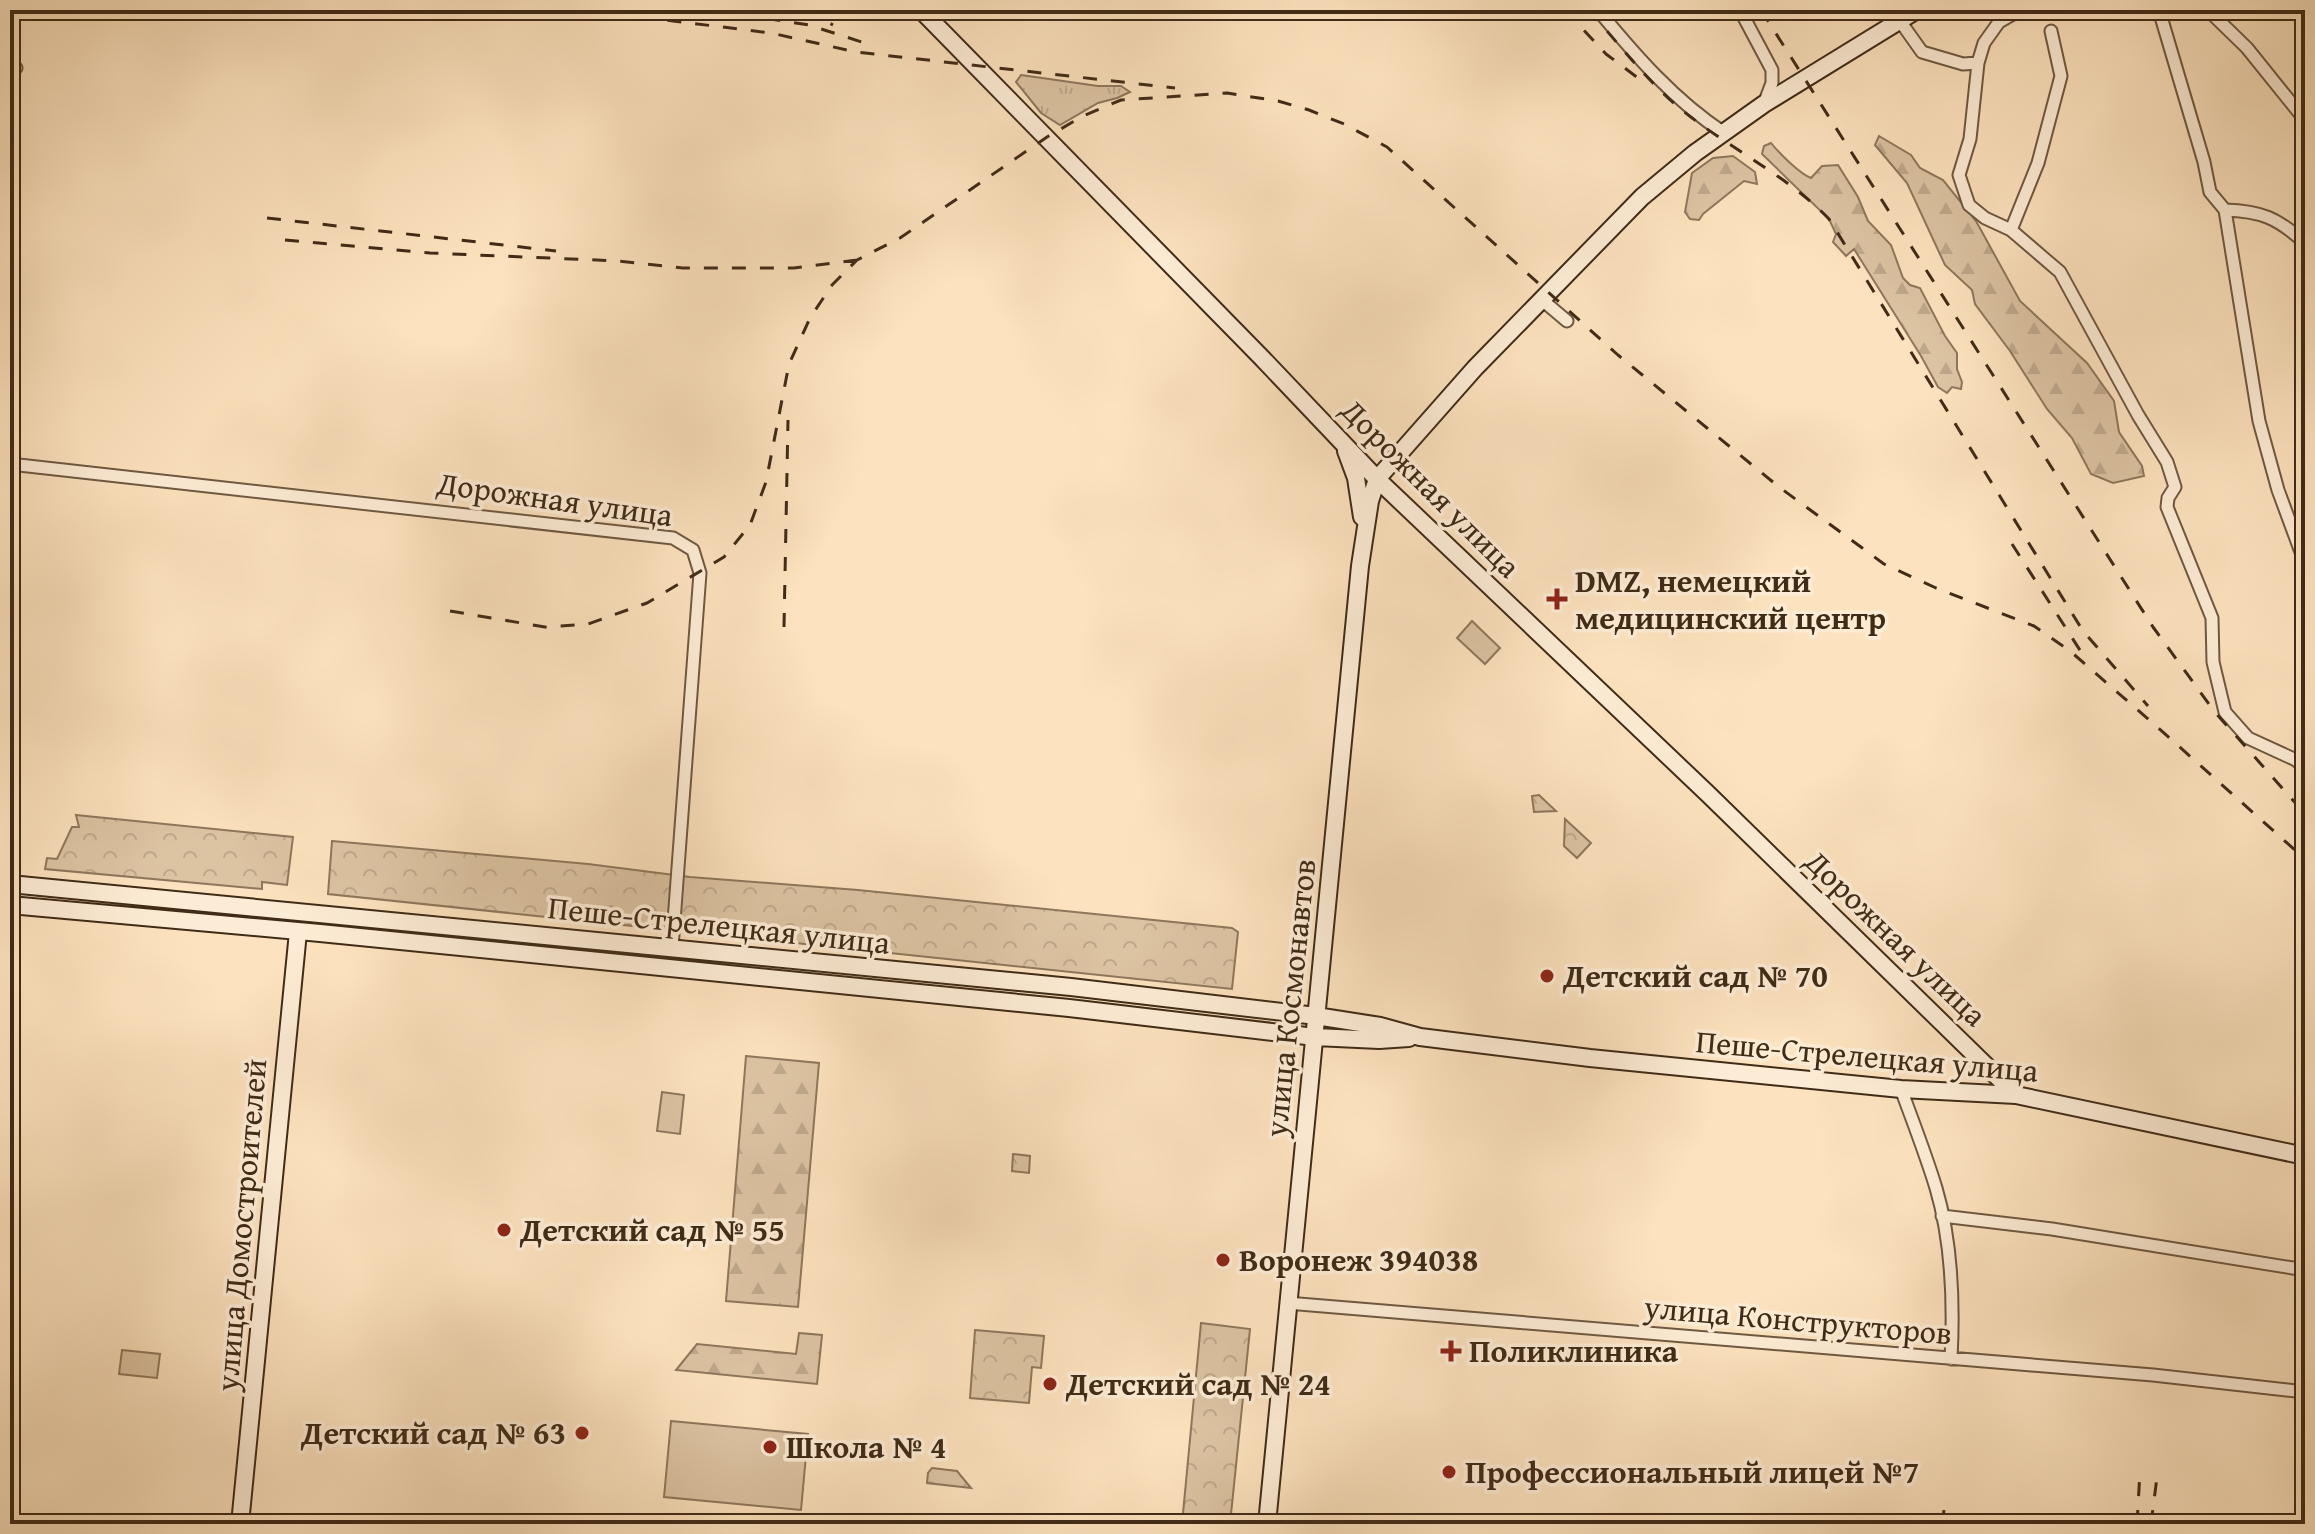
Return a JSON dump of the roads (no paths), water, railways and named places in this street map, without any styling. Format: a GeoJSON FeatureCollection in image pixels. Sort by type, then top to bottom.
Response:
{"type":"FeatureCollection","features":[{"type":"Feature","properties":{"kind":"street","name":"Дорожная улица"},"geometry":{"type":"LineString","coordinates":[[921,10],[1377,479],[1708,794],[2016,1095]]}},
{"type":"Feature","properties":{"kind":"street"},"geometry":{"type":"LineString","coordinates":[[1598,10],[1668,89],[1724,133]]}},
{"type":"Feature","properties":{"kind":"street"},"geometry":{"type":"LineString","coordinates":[[1740,10],[1772,70],[1772,83],[1764,104]]}},
{"type":"Feature","properties":{"kind":"street"},"geometry":{"type":"LineString","coordinates":[[1377,479],[1475,368],[1642,197],[1764,104],[1917,10]]}},
{"type":"Feature","properties":{"kind":"street"},"geometry":{"type":"LineString","coordinates":[[2020,10],[1999,22],[1984,43],[1978,63],[1970,139],[1959,175],[1969,205],[1985,218],[2011,230],[2060,272],[2167,462],[2175,487],[2168,498],[2167,507],[2212,618],[2213,662],[2225,712],[2248,738],[2296,760],[2305,769]]}},
{"type":"Feature","properties":{"kind":"street"},"geometry":{"type":"LineString","coordinates":[[2159,10],[2210,192],[2225,210],[2259,421],[2278,490],[2305,563]]}},
{"type":"Feature","properties":{"kind":"street"},"geometry":{"type":"LineString","coordinates":[[2208,10],[2247,48],[2305,120]]}},
{"type":"Feature","properties":{"kind":"street"},"geometry":{"type":"LineString","coordinates":[[1900,21],[1922,52],[1963,64],[1978,63]]}},
{"type":"Feature","properties":{"kind":"street"},"geometry":{"type":"LineString","coordinates":[[2011,230],[2038,163],[2061,76],[2051,31]]}},
{"type":"Feature","properties":{"kind":"street"},"geometry":{"type":"LineString","coordinates":[[2225,210],[2256,211],[2291,230],[2305,243]]}},
{"type":"Feature","properties":{"kind":"street"},"geometry":{"type":"LineString","coordinates":[[1541,299],[1567,321]]}},
{"type":"Feature","properties":{"kind":"street"},"geometry":{"type":"LineString","coordinates":[[1342,442],[1356,478],[1364,531]]}},
{"type":"Feature","properties":{"kind":"street","name":"Дорожная улица"},"geometry":{"type":"LineString","coordinates":[[10,464],[673,538],[693,550],[700,573],[672,948]]}},
{"type":"Feature","properties":{"kind":"street","name":"улица Космонавтов"},"geometry":{"type":"LineString","coordinates":[[1267,1524],[1364,531],[1377,479]]}},
{"type":"Feature","properties":{"kind":"street","name":"Пеше-Стрелецкая улица"},"geometry":{"type":"LineString","coordinates":[[10,884],[1071,987],[1316,1016],[1380,1026],[1420,1037],[1901,1089],[2016,1095],[2305,1156]]}},
{"type":"Feature","properties":{"kind":"street","name":"Пеше-Стрелецкая улица"},"geometry":{"type":"LineString","coordinates":[[10,905],[1069,1008],[1315,1037],[1379,1040],[1420,1037]]}},
{"type":"Feature","properties":{"kind":"street","name":"улица Домостроителей"},"geometry":{"type":"LineString","coordinates":[[240,1524],[298,932]]}},
{"type":"Feature","properties":{"kind":"street"},"geometry":{"type":"LineString","coordinates":[[1901,1089],[1942,1216],[1951,1287],[1951,1359]]}},
{"type":"Feature","properties":{"kind":"street"},"geometry":{"type":"LineString","coordinates":[[1942,1216],[2052,1229],[2305,1270]]}},
{"type":"Feature","properties":{"kind":"street","name":"улица Конструкторов"},"geometry":{"type":"LineString","coordinates":[[1287,1303],[2153,1375],[2305,1392]]}},
{"type":"Feature","properties":{"kind":"railway"},"geometry":{"type":"LineString","coordinates":[[584,10],[771,33],[856,52],[1175,88]]}},
{"type":"Feature","properties":{"kind":"railway"},"geometry":{"type":"LineString","coordinates":[[711,10],[809,25],[871,45]]}},
{"type":"Feature","properties":{"kind":"railway"},"geometry":{"type":"LineString","coordinates":[[806,10],[833,25]]}},
{"type":"Feature","properties":{"kind":"railway"},"geometry":{"type":"LineString","coordinates":[[1565,10],[1606,54],[1638,78]]}},
{"type":"Feature","properties":{"kind":"railway"},"geometry":{"type":"LineString","coordinates":[[1589,10],[1676,105],[1793,188],[1829,219],[2083,631],[2148,706]]}},
{"type":"Feature","properties":{"kind":"railway"},"geometry":{"type":"LineString","coordinates":[[1761,10],[2153,627],[2214,711],[2305,814]]}},
{"type":"Feature","properties":{"kind":"railway"},"geometry":{"type":"LineString","coordinates":[[450,611],[545,627],[588,624],[647,603],[724,557],[750,525],[766,482],[789,364],[810,318],[832,285],[857,260],[900,238],[1047,137],[1083,116],[1121,100],[1227,93],[1278,101],[1309,110],[1387,147],[1618,355],[1779,487],[1884,564],[2034,626],[2070,651],[2305,859]]}},
{"type":"Feature","properties":{"kind":"railway"},"geometry":{"type":"LineString","coordinates":[[267,218],[556,251]]}},
{"type":"Feature","properties":{"kind":"railway"},"geometry":{"type":"LineString","coordinates":[[285,240],[430,253],[619,261],[683,268],[794,268],[857,260]]}},
{"type":"Feature","properties":{"kind":"railway"},"geometry":{"type":"LineString","coordinates":[[784,627],[788,420]]}},
{"type":"Feature","properties":{"kind":"railway"},"geometry":{"type":"LineString","coordinates":[[2012,544],[2085,658]]}},
{"type":"Feature","properties":{"kind":"railway"},"geometry":{"type":"LineString","coordinates":[[2151,1524],[2158,1469]]}},
{"type":"Feature","properties":{"kind":"railway"},"geometry":{"type":"LineString","coordinates":[[2137,1524],[2140,1471]]}},
{"type":"Feature","properties":{"kind":"railway"},"geometry":{"type":"LineString","coordinates":[[1942,1524],[1944,1510]]}},
{"type":"Feature","properties":{"kind":"place","name":"DMZ, немецкий медицинский центр"},"geometry":{"type":"Point","coordinates":[1557,599]}},
{"type":"Feature","properties":{"kind":"place","name":"Детский сад № 70"},"geometry":{"type":"Point","coordinates":[1547,976]}},
{"type":"Feature","properties":{"kind":"place","name":"Детский сад № 55"},"geometry":{"type":"Point","coordinates":[504,1230]}},
{"type":"Feature","properties":{"kind":"place","name":"Воронеж 394038"},"geometry":{"type":"Point","coordinates":[1223,1260]}},
{"type":"Feature","properties":{"kind":"place","name":"Поликлиника"},"geometry":{"type":"Point","coordinates":[1451,1351]}},
{"type":"Feature","properties":{"kind":"place","name":"Детский сад № 24"},"geometry":{"type":"Point","coordinates":[1050,1384]}},
{"type":"Feature","properties":{"kind":"place","name":"Детский сад № 63"},"geometry":{"type":"Point","coordinates":[582,1433]}},
{"type":"Feature","properties":{"kind":"place","name":"Школа № 4"},"geometry":{"type":"Point","coordinates":[770,1447]}},
{"type":"Feature","properties":{"kind":"place","name":"Профессиональный лицей №7"},"geometry":{"type":"Point","coordinates":[1449,1472]}}]}
